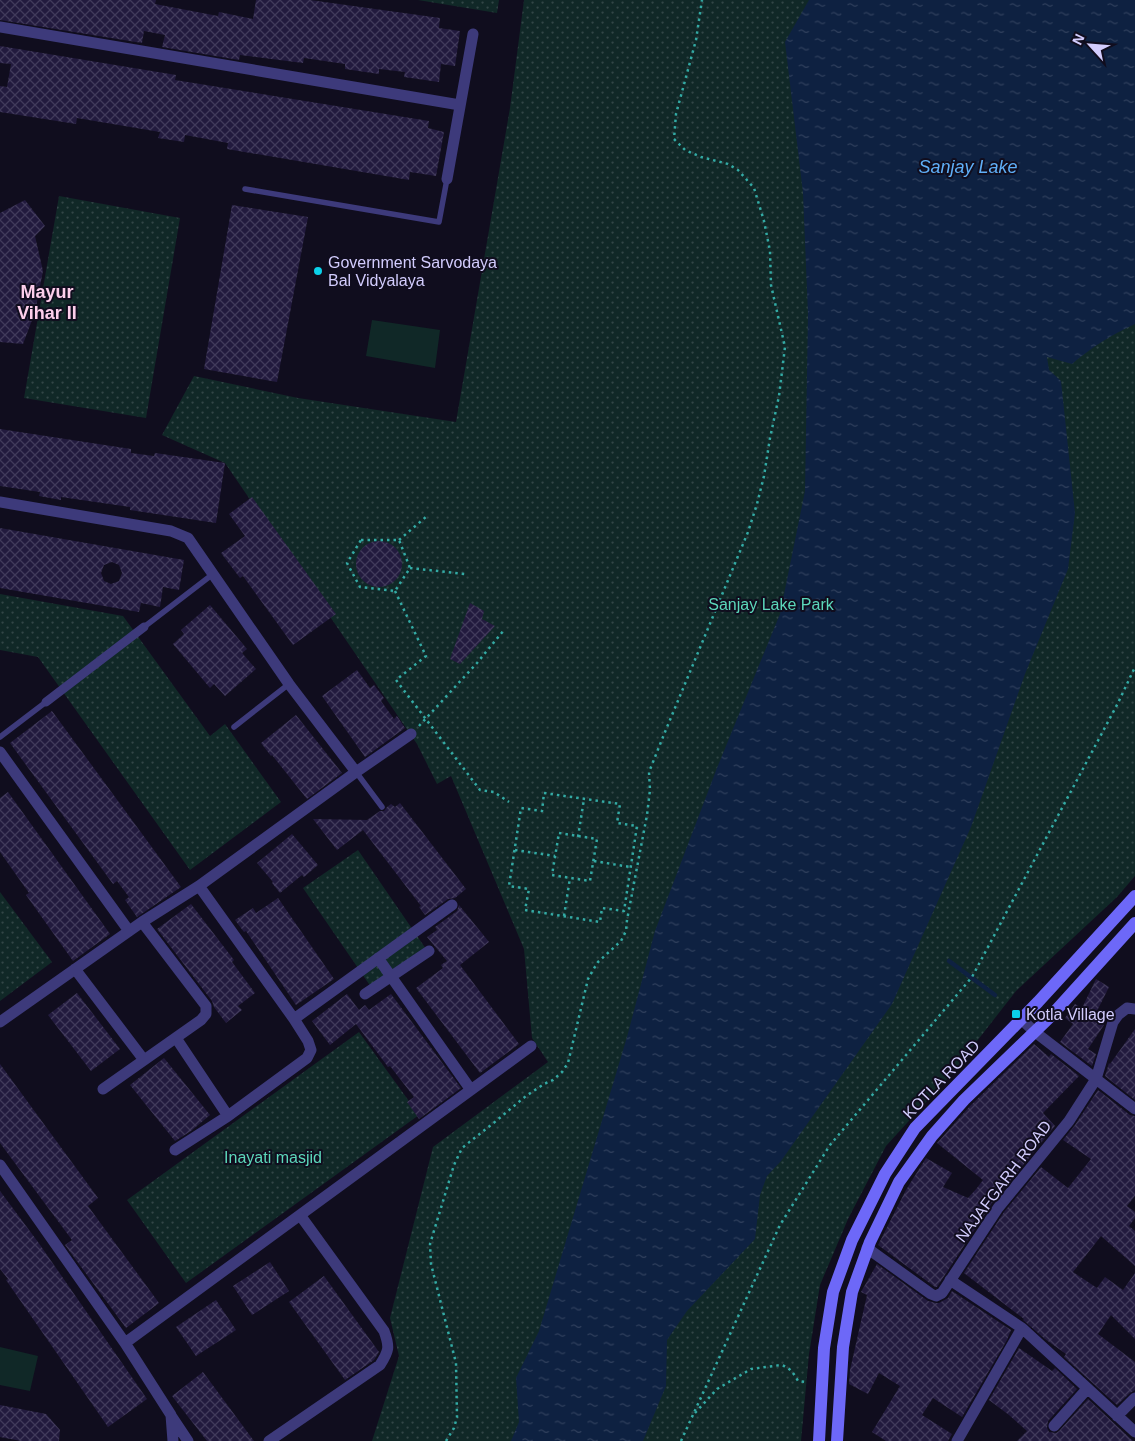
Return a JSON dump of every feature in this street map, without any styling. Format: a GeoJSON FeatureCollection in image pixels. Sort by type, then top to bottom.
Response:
{"type":"FeatureCollection","features":[{"type":"Feature","properties":{"kind":"main road","name":"KOTLA ROAD"},"geometry":{"type":"LineString","coordinates":[[819,1441],[824,1348],[833,1292],[852,1240],[885,1174],[914,1128],[1021,1019],[1135,896]]}},
{"type":"Feature","properties":{"kind":"main road","name":"KOTLA ROAD"},"geometry":{"type":"LineString","coordinates":[[837,1441],[843,1347],[852,1292],[867,1248],[899,1182],[932,1136],[964,1100],[1050,1018],[1135,923]]}},
{"type":"Feature","properties":{"kind":"street"},"geometry":{"type":"LineString","coordinates":[[0,27],[460,105]]}},
{"type":"Feature","properties":{"kind":"street"},"geometry":{"type":"LineString","coordinates":[[447,179],[473,34]]}},
{"type":"Feature","properties":{"kind":"street"},"geometry":{"type":"LineString","coordinates":[[0,502],[171,531],[188,538],[289,684],[356,772]]}},
{"type":"Feature","properties":{"kind":"street"},"geometry":{"type":"LineString","coordinates":[[46,702],[144,627]]}},
{"type":"Feature","properties":{"kind":"street"},"geometry":{"type":"LineString","coordinates":[[0,1022],[142,922],[199,886],[411,734]]}},
{"type":"Feature","properties":{"kind":"street"},"geometry":{"type":"LineString","coordinates":[[0,752],[129,931]]}},
{"type":"Feature","properties":{"kind":"street"},"geometry":{"type":"LineString","coordinates":[[175,1150],[228,1116],[308,1058],[311,1050],[308,1041],[294,1018],[199,886]]}},
{"type":"Feature","properties":{"kind":"street"},"geometry":{"type":"LineString","coordinates":[[294,1018],[452,905]]}},
{"type":"Feature","properties":{"kind":"street"},"geometry":{"type":"LineString","coordinates":[[103,1089],[201,1020],[206,1014],[206,1006],[142,922]]}},
{"type":"Feature","properties":{"kind":"street"},"geometry":{"type":"LineString","coordinates":[[365,994],[429,951]]}},
{"type":"Feature","properties":{"kind":"street"},"geometry":{"type":"LineString","coordinates":[[378,958],[472,1090]]}},
{"type":"Feature","properties":{"kind":"street"},"geometry":{"type":"LineString","coordinates":[[75,969],[144,1060]]}},
{"type":"Feature","properties":{"kind":"street","name":"NAJAFGARH ROAD"},"geometry":{"type":"LineString","coordinates":[[867,1248],[931,1294],[936,1296],[942,1293],[998,1208],[1069,1121],[1096,1078],[1118,1015],[1126,1008],[1135,1009]]}},
{"type":"Feature","properties":{"kind":"street"},"geometry":{"type":"LineString","coordinates":[[1021,1019],[1035,1032],[1135,1108]]}},
{"type":"Feature","properties":{"kind":"street"},"geometry":{"type":"LineString","coordinates":[[176,1038],[228,1116]]}},
{"type":"Feature","properties":{"kind":"street"},"geometry":{"type":"LineString","coordinates":[[125,1343],[531,1046]]}},
{"type":"Feature","properties":{"kind":"street"},"geometry":{"type":"LineString","coordinates":[[0,1165],[125,1343],[188,1441]]}},
{"type":"Feature","properties":{"kind":"street"},"geometry":{"type":"LineString","coordinates":[[269,1441],[380,1365],[388,1354],[388,1343],[384,1331],[300,1215]]}},
{"type":"Feature","properties":{"kind":"street"},"geometry":{"type":"LineString","coordinates":[[950,1280],[1022,1328],[1135,1432]]}},
{"type":"Feature","properties":{"kind":"street"},"geometry":{"type":"LineString","coordinates":[[957,1441],[1022,1328]]}},
{"type":"Feature","properties":{"kind":"street"},"geometry":{"type":"LineString","coordinates":[[1054,1426],[1087,1389]]}},
{"type":"Feature","properties":{"kind":"street"},"geometry":{"type":"LineString","coordinates":[[1117,1416],[1135,1398]]}},
{"type":"Feature","properties":{"kind":"street"},"geometry":{"type":"LineString","coordinates":[[171,1416],[173,1441]]}},
{"type":"Feature","properties":{"kind":"lane"},"geometry":{"type":"LineString","coordinates":[[246,188],[439,222],[447,179]]}},
{"type":"Feature","properties":{"kind":"lane"},"geometry":{"type":"LineString","coordinates":[[144,627],[213,574]]}},
{"type":"Feature","properties":{"kind":"lane"},"geometry":{"type":"LineString","coordinates":[[234,727],[289,684]]}},
{"type":"Feature","properties":{"kind":"lane"},"geometry":{"type":"LineString","coordinates":[[0,737],[46,702]]}},
{"type":"Feature","properties":{"kind":"lane"},"geometry":{"type":"LineString","coordinates":[[356,772],[382,807]]}},
{"type":"Feature","properties":{"kind":"path"},"geometry":{"type":"LineString","coordinates":[[446,1441],[454,1428],[457,1417],[456,1363],[430,1264],[430,1244],[454,1165],[462,1148],[526,1096],[553,1080],[562,1072],[570,1057],[588,979],[593,970],[621,941],[626,931],[626,920],[647,816],[650,790],[649,772],[748,532],[764,476],[779,396],[785,347],[772,285],[770,251],[764,221],[754,188],[738,170],[728,164],[701,157],[685,150],[674,139],[676,114],[683,94],[696,40],[702,0]]}},
{"type":"Feature","properties":{"kind":"path"},"geometry":{"type":"LineString","coordinates":[[395,591],[360,588],[347,563],[361,540],[399,540],[427,516]]}},
{"type":"Feature","properties":{"kind":"path"},"geometry":{"type":"LineString","coordinates":[[399,540],[410,568]]}},
{"type":"Feature","properties":{"kind":"path"},"geometry":{"type":"LineString","coordinates":[[410,568],[465,574]]}},
{"type":"Feature","properties":{"kind":"path"},"geometry":{"type":"LineString","coordinates":[[395,591],[410,568]]}},
{"type":"Feature","properties":{"kind":"path"},"geometry":{"type":"LineString","coordinates":[[395,591],[426,656],[396,680],[480,790],[494,792],[509,802]]}},
{"type":"Feature","properties":{"kind":"path"},"geometry":{"type":"LineString","coordinates":[[425,719],[477,663],[504,630]]}},
{"type":"Feature","properties":{"kind":"path"},"geometry":{"type":"LineString","coordinates":[[681,1441],[780,1225],[830,1145],[972,977],[1118,704],[1135,667]]}},
{"type":"Feature","properties":{"kind":"path"},"geometry":{"type":"LineString","coordinates":[[544,793],[620,804],[617,823],[637,826],[624,911],[602,908],[600,922],[525,910],[529,889],[509,886],[515,850],[521,808],[542,811],[544,793]]}},
{"type":"Feature","properties":{"kind":"path"},"geometry":{"type":"LineString","coordinates":[[578,836],[584,799]]}},
{"type":"Feature","properties":{"kind":"path"},"geometry":{"type":"LineString","coordinates":[[558,833],[597,839],[590,881],[552,875],[555,856],[558,833]]}},
{"type":"Feature","properties":{"kind":"path"},"geometry":{"type":"LineString","coordinates":[[515,850],[555,856]]}},
{"type":"Feature","properties":{"kind":"path"},"geometry":{"type":"LineString","coordinates":[[594,861],[630,867]]}},
{"type":"Feature","properties":{"kind":"path"},"geometry":{"type":"LineString","coordinates":[[564,916],[570,878]]}},
{"type":"Feature","properties":{"kind":"path"},"geometry":{"type":"LineString","coordinates":[[692,1416],[717,1389],[751,1369],[786,1366],[798,1381],[806,1382]]}},
{"type":"Feature","properties":{"kind":"green space"},"geometry":{"type":"Polygon","coordinates":[[[418,0],[499,0],[497,13],[418,0]]]}},
{"type":"Feature","properties":{"kind":"green space","name":"Sanjay Lake Park"},"geometry":{"type":"Polygon","coordinates":[[[524,0],[1135,0],[1135,876],[1117,897],[1016,991],[949,1077],[886,1146],[848,1219],[820,1285],[809,1354],[801,1441],[372,1441],[399,1356],[390,1318],[433,1147],[548,1062],[532,1038],[524,949],[451,776],[437,784],[417,744],[225,463],[162,435],[194,376],[298,398],[456,422],[510,108],[524,0]]]}},
{"type":"Feature","properties":{"kind":"green space"},"geometry":{"type":"Polygon","coordinates":[[[59,196],[180,218],[146,418],[24,398],[59,196]]]}},
{"type":"Feature","properties":{"kind":"green space"},"geometry":{"type":"Polygon","coordinates":[[[372,320],[440,330],[435,368],[366,356],[372,320]]]}},
{"type":"Feature","properties":{"kind":"green space"},"geometry":{"type":"Polygon","coordinates":[[[0,594],[123,616],[210,736],[225,724],[281,802],[190,870],[38,657],[0,650],[0,594]]]}},
{"type":"Feature","properties":{"kind":"green space"},"geometry":{"type":"Polygon","coordinates":[[[358,850],[426,949],[371,987],[303,888],[358,850]]]}},
{"type":"Feature","properties":{"kind":"green space"},"geometry":{"type":"Polygon","coordinates":[[[0,892],[52,962],[0,1001],[0,892]]]}},
{"type":"Feature","properties":{"kind":"green space","name":"Inayati masjid"},"geometry":{"type":"Polygon","coordinates":[[[359,1032],[419,1115],[186,1283],[127,1200],[359,1032]]]}},
{"type":"Feature","properties":{"kind":"green space"},"geometry":{"type":"Polygon","coordinates":[[[0,1347],[38,1356],[30,1391],[0,1385],[0,1347]]]}},
{"type":"Feature","properties":{"kind":"water","name":"Sanjay Lake"},"geometry":{"type":"Polygon","coordinates":[[[809,0],[1135,0],[1135,324],[1102,342],[1072,364],[1047,357],[1049,370],[1061,381],[1075,513],[1068,569],[1025,674],[971,827],[892,1004],[781,1161],[767,1176],[760,1195],[755,1239],[687,1311],[667,1340],[666,1386],[643,1441],[511,1441],[519,1422],[516,1378],[539,1331],[627,1037],[655,931],[717,768],[780,614],[805,491],[808,314],[803,193],[785,42],[809,0]]]}},
{"type":"Feature","properties":{"kind":"building"},"geometry":{"type":"Polygon","coordinates":[[[0,0],[156,0],[155,4],[218,16],[219,12],[253,19],[256,0],[310,0],[440,18],[439,28],[460,31],[455,66],[441,64],[439,82],[404,77],[405,72],[379,69],[379,74],[345,69],[345,64],[304,58],[303,63],[240,55],[239,60],[162,47],[165,35],[144,31],[142,43],[0,20],[0,0]]]}},
{"type":"Feature","properties":{"kind":"building"},"geometry":{"type":"Polygon","coordinates":[[[0,46],[176,75],[175,80],[429,121],[428,128],[444,132],[436,176],[410,172],[409,180],[227,149],[228,143],[185,135],[184,142],[158,138],[160,132],[77,118],[76,124],[0,112],[0,86],[7,87],[11,64],[0,63],[0,46]]]}},
{"type":"Feature","properties":{"kind":"building"},"geometry":{"type":"Polygon","coordinates":[[[25,200],[45,226],[35,236],[43,271],[35,312],[23,344],[0,342],[0,213],[25,200]]]}},
{"type":"Feature","properties":{"kind":"building"},"geometry":{"type":"Polygon","coordinates":[[[232,205],[308,217],[277,382],[204,369],[232,205]]]}},
{"type":"Feature","properties":{"kind":"building"},"geometry":{"type":"Polygon","coordinates":[[[0,429],[131,449],[131,453],[154,456],[155,453],[225,463],[216,523],[130,510],[130,507],[61,497],[61,500],[39,496],[40,492],[0,486],[0,429]]]}},
{"type":"Feature","properties":{"kind":"building"},"geometry":{"type":"Polygon","coordinates":[[[252,497],[336,614],[293,645],[243,576],[240,578],[221,553],[245,536],[229,514],[252,497]]]}},
{"type":"Feature","properties":{"kind":"building"},"geometry":{"type":"Polygon","coordinates":[[[0,528],[184,560],[179,590],[163,587],[160,607],[141,603],[139,612],[0,588],[0,528]],[[112,562],[104,565],[101,573],[104,581],[111,584],[119,581],[122,573],[119,565],[112,562]]]}},
{"type":"Feature","properties":{"kind":"building"},"geometry":{"type":"Polygon","coordinates":[[[374,541],[384,541],[396,547],[401,555],[401,573],[396,581],[388,586],[374,587],[366,584],[359,577],[356,569],[356,559],[359,551],[366,544],[374,541]]]}},
{"type":"Feature","properties":{"kind":"building"},"geometry":{"type":"Polygon","coordinates":[[[470,603],[484,611],[482,619],[495,626],[460,664],[450,659],[470,603]]]}},
{"type":"Feature","properties":{"kind":"building"},"geometry":{"type":"Polygon","coordinates":[[[210,605],[247,649],[242,653],[256,669],[225,696],[214,684],[210,688],[173,644],[184,634],[181,630],[210,605]]]}},
{"type":"Feature","properties":{"kind":"building"},"geometry":{"type":"Polygon","coordinates":[[[357,670],[370,688],[374,685],[384,698],[381,701],[394,719],[397,716],[405,728],[365,757],[322,696],[357,670]]]}},
{"type":"Feature","properties":{"kind":"building"},"geometry":{"type":"Polygon","coordinates":[[[52,711],[181,887],[137,917],[125,900],[129,897],[117,881],[113,884],[10,743],[52,711]]]}},
{"type":"Feature","properties":{"kind":"building"},"geometry":{"type":"Polygon","coordinates":[[[296,715],[342,773],[307,799],[261,743],[296,715]]]}},
{"type":"Feature","properties":{"kind":"building"},"geometry":{"type":"Polygon","coordinates":[[[8,792],[110,934],[73,961],[26,895],[29,893],[0,852],[0,798],[8,792]]]}},
{"type":"Feature","properties":{"kind":"building"},"geometry":{"type":"Polygon","coordinates":[[[400,803],[466,889],[455,898],[448,899],[425,915],[419,907],[421,906],[363,830],[337,850],[313,819],[367,820],[380,811],[384,811],[391,804],[395,807],[400,803]]]}},
{"type":"Feature","properties":{"kind":"building"},"geometry":{"type":"Polygon","coordinates":[[[292,834],[318,865],[280,893],[257,863],[292,834]]]}},
{"type":"Feature","properties":{"kind":"building"},"geometry":{"type":"Polygon","coordinates":[[[278,898],[334,979],[296,1005],[246,931],[244,932],[235,920],[253,908],[256,913],[278,898]]]}},
{"type":"Feature","properties":{"kind":"building"},"geometry":{"type":"Polygon","coordinates":[[[191,904],[234,960],[232,962],[255,993],[238,1006],[242,1010],[226,1023],[214,1007],[212,1001],[157,929],[191,904]]]}},
{"type":"Feature","properties":{"kind":"building"},"geometry":{"type":"Polygon","coordinates":[[[459,905],[489,942],[460,965],[519,1044],[480,1073],[416,988],[443,968],[441,965],[447,961],[427,937],[437,930],[435,927],[457,911],[459,905]]]}},
{"type":"Feature","properties":{"kind":"building"},"geometry":{"type":"Polygon","coordinates":[[[1096,979],[1109,987],[1094,1017],[1104,1025],[1088,1049],[1096,1054],[1092,1066],[1060,1042],[1073,1024],[1065,1018],[1075,1004],[1082,1008],[1096,979]]]}},
{"type":"Feature","properties":{"kind":"building"},"geometry":{"type":"Polygon","coordinates":[[[77,993],[120,1049],[91,1071],[48,1015],[77,993]]]}},
{"type":"Feature","properties":{"kind":"building"},"geometry":{"type":"Polygon","coordinates":[[[347,994],[359,1010],[365,1005],[369,1010],[391,994],[461,1088],[419,1119],[407,1102],[414,1097],[390,1066],[388,1067],[356,1024],[330,1045],[312,1021],[347,994]]]}},
{"type":"Feature","properties":{"kind":"building"},"geometry":{"type":"Polygon","coordinates":[[[1135,1029],[1135,1100],[1105,1076],[1109,1063],[1135,1029]]]}},
{"type":"Feature","properties":{"kind":"building"},"geometry":{"type":"Polygon","coordinates":[[[1034,1044],[1049,1057],[1051,1054],[1079,1076],[1043,1113],[1055,1126],[992,1203],[937,1287],[935,1287],[878,1245],[906,1190],[926,1158],[952,1173],[943,1187],[968,1198],[977,1188],[983,1180],[937,1143],[970,1106],[1034,1044]]]}},
{"type":"Feature","properties":{"kind":"building"},"geometry":{"type":"Polygon","coordinates":[[[164,1058],[210,1115],[191,1131],[175,1141],[130,1085],[164,1058]]]}},
{"type":"Feature","properties":{"kind":"building"},"geometry":{"type":"Polygon","coordinates":[[[0,1064],[98,1198],[88,1206],[159,1303],[126,1328],[65,1245],[72,1240],[0,1143],[0,1064]]]}},
{"type":"Feature","properties":{"kind":"building"},"geometry":{"type":"Polygon","coordinates":[[[1098,1090],[1130,1115],[1135,1116],[1135,1196],[1127,1206],[1135,1212],[1135,1218],[1129,1226],[1135,1231],[1135,1266],[1101,1236],[1073,1272],[1097,1288],[1105,1277],[1123,1290],[1135,1273],[1135,1339],[1111,1315],[1098,1334],[1135,1362],[1135,1390],[1117,1405],[1064,1357],[1066,1354],[964,1273],[1004,1212],[1041,1167],[1068,1188],[1091,1159],[1063,1140],[1098,1090]]]}},
{"type":"Feature","properties":{"kind":"building"},"geometry":{"type":"Polygon","coordinates":[[[0,1191],[38,1242],[147,1399],[108,1427],[0,1269],[0,1191]]]}},
{"type":"Feature","properties":{"kind":"building"},"geometry":{"type":"Polygon","coordinates":[[[270,1262],[289,1291],[252,1315],[233,1286],[270,1262]]]}},
{"type":"Feature","properties":{"kind":"building"},"geometry":{"type":"Polygon","coordinates":[[[877,1264],[928,1301],[939,1303],[948,1298],[952,1291],[1011,1330],[962,1417],[933,1398],[922,1415],[952,1434],[948,1441],[886,1441],[872,1432],[900,1386],[879,1373],[868,1394],[849,1384],[850,1370],[867,1295],[861,1292],[877,1264]]]}},
{"type":"Feature","properties":{"kind":"building"},"geometry":{"type":"Polygon","coordinates":[[[324,1276],[379,1352],[374,1360],[345,1380],[289,1302],[324,1276]]]}},
{"type":"Feature","properties":{"kind":"building"},"geometry":{"type":"Polygon","coordinates":[[[216,1300],[236,1330],[196,1356],[176,1327],[216,1300]]]}},
{"type":"Feature","properties":{"kind":"building"},"geometry":{"type":"Polygon","coordinates":[[[1019,1348],[1052,1371],[1055,1368],[1077,1389],[1048,1421],[1047,1428],[1049,1432],[1056,1433],[1059,1431],[1088,1399],[1133,1441],[1017,1441],[1027,1431],[989,1400],[1019,1348]]]}},
{"type":"Feature","properties":{"kind":"building"},"geometry":{"type":"Polygon","coordinates":[[[203,1372],[254,1441],[207,1441],[172,1396],[203,1372]]]}},
{"type":"Feature","properties":{"kind":"building"},"geometry":{"type":"Polygon","coordinates":[[[0,1405],[46,1414],[60,1430],[59,1441],[21,1441],[0,1437],[0,1405]]]}},
{"type":"Feature","properties":{"kind":"waterway"},"geometry":{"type":"LineString","coordinates":[[949,961],[995,995]]}},
{"type":"Feature","properties":{"kind":"place","name":"Government Sarvodaya Bal Vidyalaya"},"geometry":{"type":"Point","coordinates":[318,271]}},
{"type":"Feature","properties":{"kind":"place","name":"Kotla Village"},"geometry":{"type":"Point","coordinates":[1016,1014]}},
{"type":"Feature","properties":{"kind":"district","name":"Mayur Vihar II"},"geometry":{"type":"Point","coordinates":[47,302]}}]}
